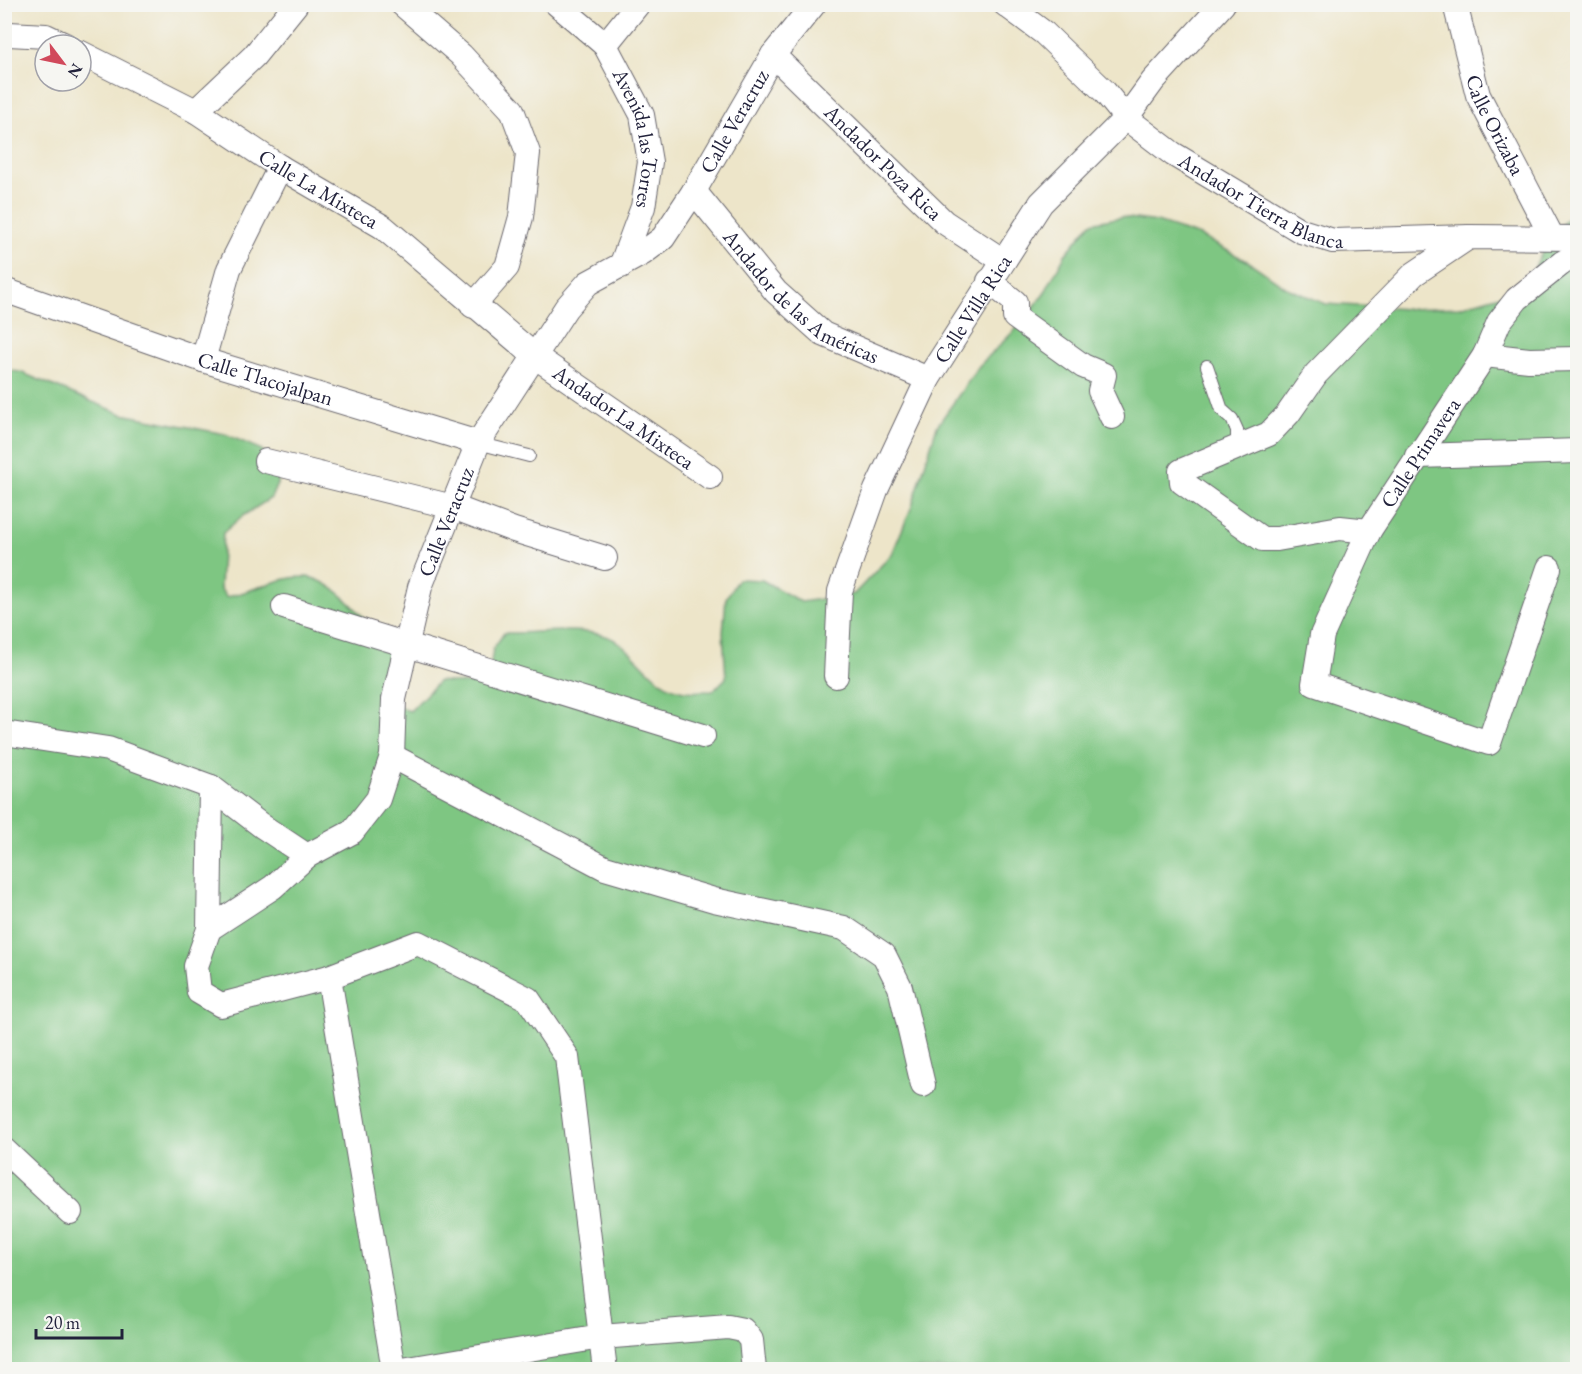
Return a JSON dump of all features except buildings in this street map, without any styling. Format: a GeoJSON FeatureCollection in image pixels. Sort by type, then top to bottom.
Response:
{"type":"FeatureCollection","features":[{"type":"Feature","properties":{"kind":"street"},"geometry":{"type":"LineString","coordinates":[[196,111],[254,56],[297,4]]}},
{"type":"Feature","properties":{"kind":"street"},"geometry":{"type":"LineString","coordinates":[[402,4],[461,55],[512,111],[528,153],[521,217],[507,267],[473,306]]}},
{"type":"Feature","properties":{"kind":"street"},"geometry":{"type":"LineString","coordinates":[[557,4],[605,45],[638,4]]}},
{"type":"Feature","properties":{"kind":"street","name":"Calle Veracruz"},"geometry":{"type":"LineString","coordinates":[[209,929],[273,887],[307,856],[352,832],[378,799],[392,756],[394,699],[420,587],[478,443],[566,308],[588,283],[621,266],[663,238],[694,191],[772,55],[814,4]]}},
{"type":"Feature","properties":{"kind":"street","name":"Andador Tierra Blanca"},"geometry":{"type":"LineString","coordinates":[[1005,4],[1044,33],[1104,91],[1125,118],[1173,154],[1301,231],[1334,242],[1469,237],[1578,238]]}},
{"type":"Feature","properties":{"kind":"street","name":"Calle Villa Rica"},"geometry":{"type":"LineString","coordinates":[[836,676],[840,591],[876,490],[928,379],[1002,260],[1041,203],[1125,118],[1153,81],[1223,4]]}},
{"type":"Feature","properties":{"kind":"street","name":"Calle Orizaba"},"geometry":{"type":"LineString","coordinates":[[1455,4],[1478,95],[1552,237]]}},
{"type":"Feature","properties":{"kind":"street"},"geometry":{"type":"LineString","coordinates":[[4,36],[9,34],[33,35]]}},
{"type":"Feature","properties":{"kind":"street","name":"Avenida las Torres"},"geometry":{"type":"LineString","coordinates":[[605,45],[642,115],[650,162],[643,207],[621,266]]}},
{"type":"Feature","properties":{"kind":"street","name":"Andador Poza Rica"},"geometry":{"type":"LineString","coordinates":[[772,55],[944,222],[1002,260]]}},
{"type":"Feature","properties":{"kind":"street","name":"Calle La Mixteca"},"geometry":{"type":"LineString","coordinates":[[93,59],[196,111],[280,167],[383,227],[473,306],[536,357]]}},
{"type":"Feature","properties":{"kind":"street"},"geometry":{"type":"LineString","coordinates":[[203,360],[229,269],[280,167]]}},
{"type":"Feature","properties":{"kind":"street","name":"Andador de las Américas"},"geometry":{"type":"LineString","coordinates":[[694,191],[776,292],[823,334],[928,379]]}},
{"type":"Feature","properties":{"kind":"street"},"geometry":{"type":"LineString","coordinates":[[1369,531],[1340,528],[1277,539],[1262,539],[1182,482],[1181,471],[1269,434],[1288,414],[1316,374],[1414,274],[1469,237]]}},
{"type":"Feature","properties":{"kind":"street","name":"Calle Primavera"},"geometry":{"type":"LineString","coordinates":[[1549,568],[1490,743],[1314,684],[1322,635],[1369,531],[1485,355],[1499,322],[1517,299],[1562,263],[1578,254]]}},
{"type":"Feature","properties":{"kind":"street"},"geometry":{"type":"LineString","coordinates":[[989,281],[1015,302],[1015,317],[1083,366],[1104,375],[1100,391],[1112,417]]}},
{"type":"Feature","properties":{"kind":"street","name":"Calle Tlacojalpan"},"geometry":{"type":"LineString","coordinates":[[4,290],[203,360],[478,443]]}},
{"type":"Feature","properties":{"kind":"street"},"geometry":{"type":"LineString","coordinates":[[1485,355],[1529,360],[1578,359]]}},
{"type":"Feature","properties":{"kind":"street","name":"Andador La Mixteca"},"geometry":{"type":"LineString","coordinates":[[536,357],[710,477]]}},
{"type":"Feature","properties":{"kind":"street"},"geometry":{"type":"LineString","coordinates":[[1417,456],[1578,452]]}},
{"type":"Feature","properties":{"kind":"street"},"geometry":{"type":"LineString","coordinates":[[266,461],[453,507],[514,530],[605,558]]}},
{"type":"Feature","properties":{"kind":"street"},"geometry":{"type":"LineString","coordinates":[[284,608],[703,736]]}},
{"type":"Feature","properties":{"kind":"street"},"geometry":{"type":"LineString","coordinates":[[4,733],[108,749],[211,787],[262,826],[307,856]]}},
{"type":"Feature","properties":{"kind":"street"},"geometry":{"type":"LineString","coordinates":[[392,756],[605,868],[714,900],[844,928],[884,955],[900,987],[923,1084]]}},
{"type":"Feature","properties":{"kind":"street"},"geometry":{"type":"LineString","coordinates":[[211,787],[209,929],[196,966],[199,993],[221,1005],[329,977],[418,943],[528,999],[567,1057],[605,1370]]}},
{"type":"Feature","properties":{"kind":"street"},"geometry":{"type":"LineString","coordinates":[[329,977],[394,1370]]}},
{"type":"Feature","properties":{"kind":"street"},"geometry":{"type":"LineString","coordinates":[[4,1150],[70,1212]]}},
{"type":"Feature","properties":{"kind":"street"},"geometry":{"type":"LineString","coordinates":[[402,1370],[601,1337],[739,1328],[751,1340],[754,1370]]}},
{"type":"Feature","properties":{"kind":"lane"},"geometry":{"type":"LineString","coordinates":[[1207,366],[1222,410],[1232,419],[1237,430],[1237,447]]}},
{"type":"Feature","properties":{"kind":"lane","name":"Calle Tlacojalpan"},"geometry":{"type":"LineString","coordinates":[[478,443],[529,456]]}},
{"type":"Feature","properties":{"kind":"green space"},"geometry":{"type":"Polygon","coordinates":[[[1122,217],[1157,222],[1200,236],[1249,262],[1287,288],[1326,304],[1407,309],[1459,307],[1500,295],[1532,273],[1549,239],[1566,220],[1577,221],[1577,1369],[5,1369],[4,370],[20,372],[122,414],[225,434],[262,450],[281,475],[271,498],[241,517],[223,533],[220,588],[226,597],[284,579],[303,577],[316,579],[329,586],[367,621],[397,657],[393,704],[410,711],[439,681],[468,684],[489,675],[493,649],[504,633],[581,631],[606,636],[626,648],[651,673],[669,686],[688,691],[713,691],[726,678],[723,633],[726,598],[738,579],[762,580],[801,602],[854,594],[892,554],[912,506],[937,426],[979,366],[1025,320],[1046,290],[1065,255],[1091,223],[1122,217]]]}}]}
